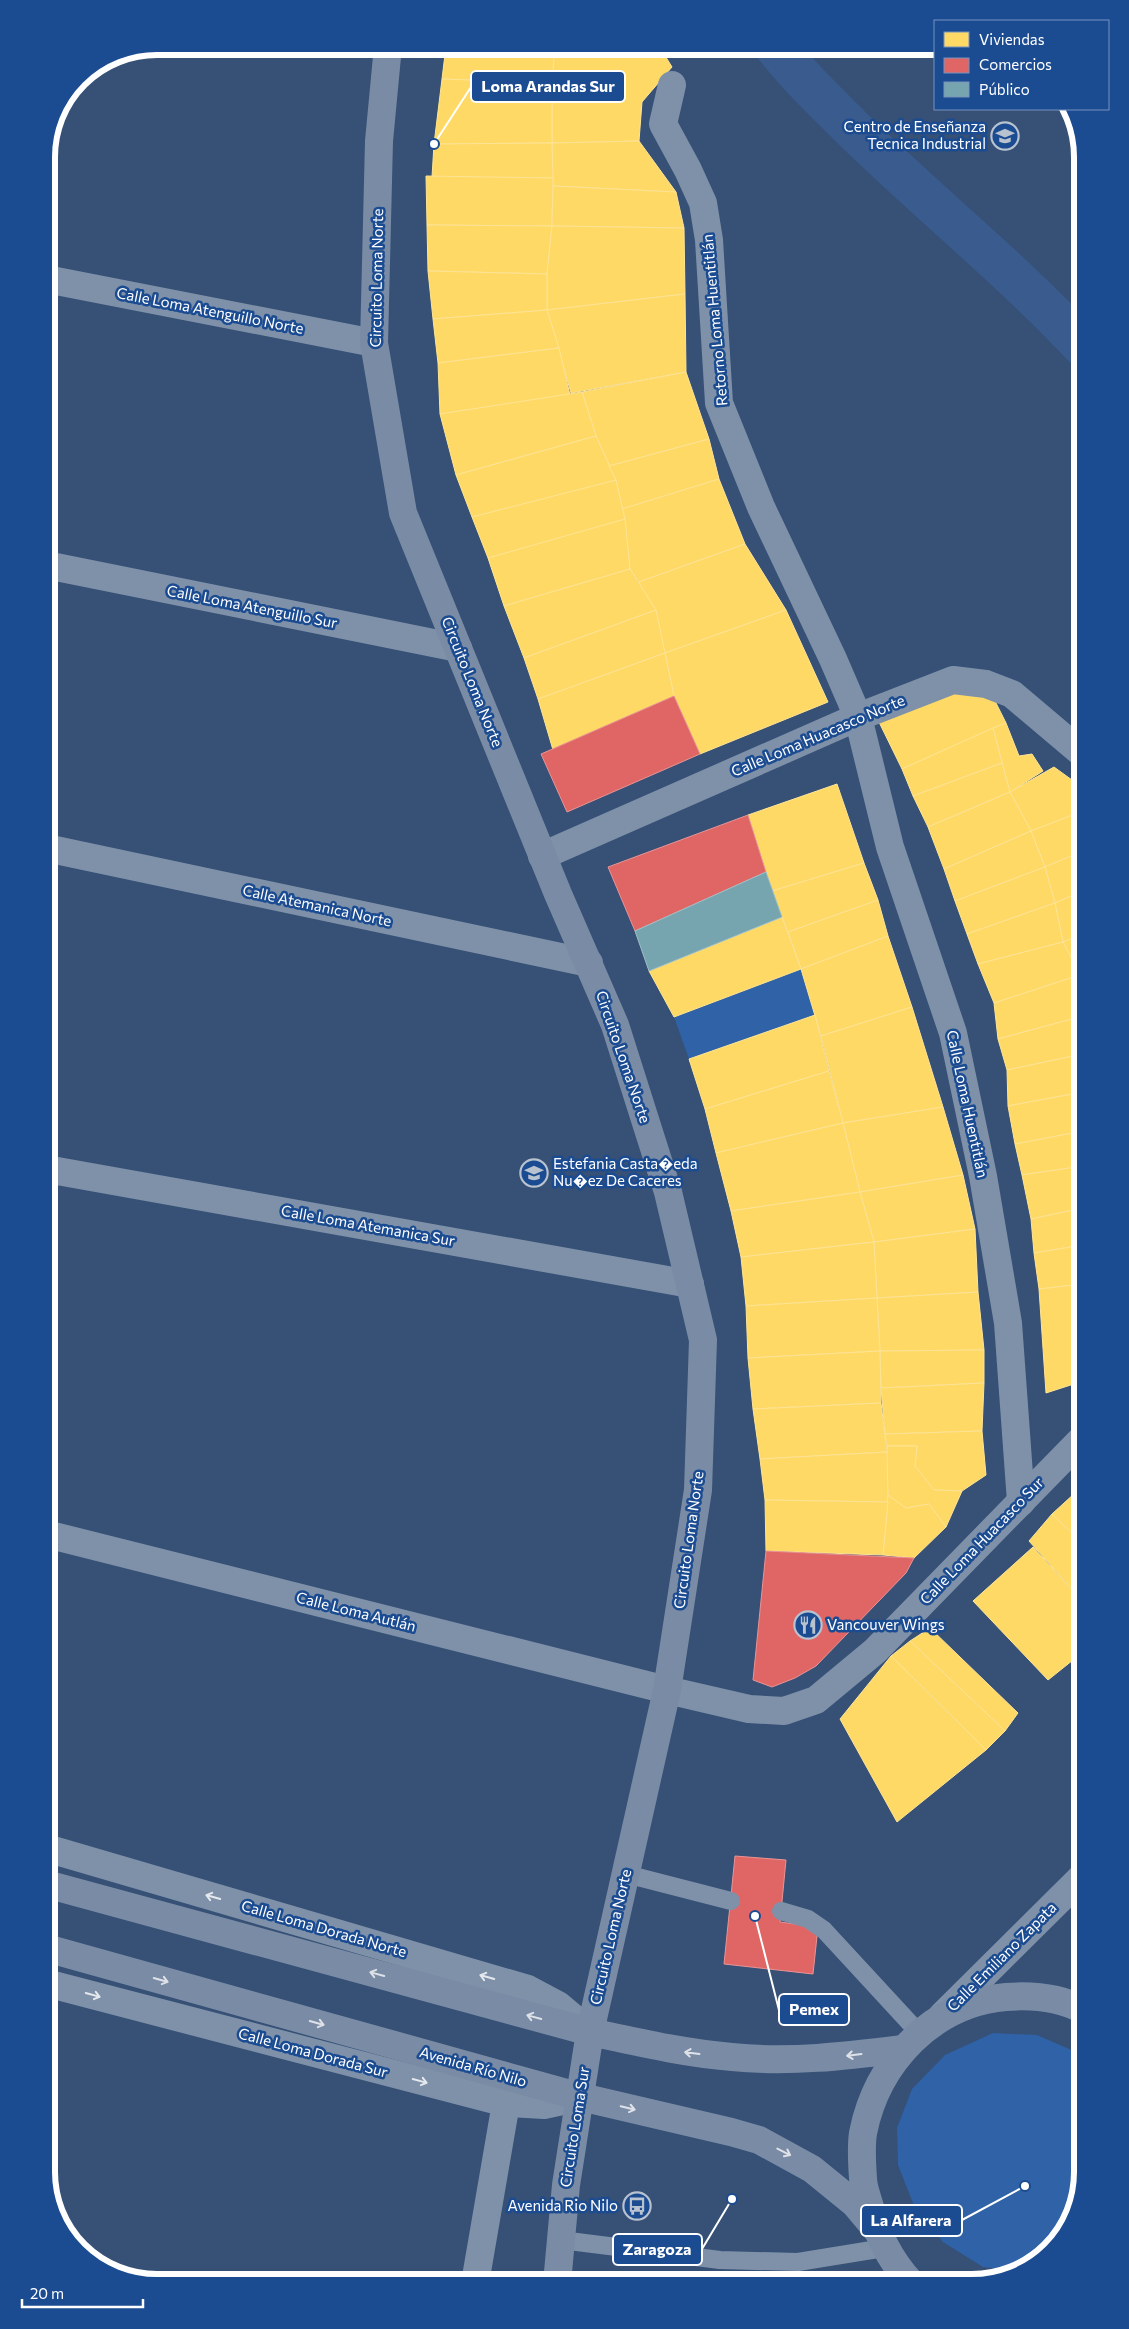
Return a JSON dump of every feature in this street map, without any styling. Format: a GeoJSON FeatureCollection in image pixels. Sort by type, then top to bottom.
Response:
{"type":"FeatureCollection","features":[{"type":"Feature","properties":{"kind":"street","name":"Circuito Loma Norte"},"geometry":{"type":"LineString","coordinates":[[387,55],[379,141],[374,344],[403,513],[542,856],[615,1025],[668,1192],[703,1340],[698,1490],[667,1690],[590,2032]]}},
{"type":"Feature","properties":{"kind":"street","name":"Retorno Loma Huentitlán"},"geometry":{"type":"LineString","coordinates":[[672,85],[663,124],[688,170],[703,203],[709,240],[719,404],[761,506],[858,717]]}},
{"type":"Feature","properties":{"kind":"street","name":"Calle Loma Atenguillo Norte"},"geometry":{"type":"LineString","coordinates":[[55,281],[374,344]]}},
{"type":"Feature","properties":{"kind":"street","name":"Calle Loma Atenguillo Sur"},"geometry":{"type":"LineString","coordinates":[[55,567],[458,648]]}},
{"type":"Feature","properties":{"kind":"street","name":"Calle Loma Huacasco Norte"},"geometry":{"type":"LineString","coordinates":[[542,856],[858,717],[953,680],[986,684],[1012,694],[1074,746]]}},
{"type":"Feature","properties":{"kind":"street","name":"Calle Loma Huentitlán"},"geometry":{"type":"LineString","coordinates":[[858,717],[890,847],[953,1033],[983,1176],[1008,1323],[1020,1502]]}},
{"type":"Feature","properties":{"kind":"street","name":"Calle Atemanica Norte"},"geometry":{"type":"LineString","coordinates":[[55,850],[588,963]]}},
{"type":"Feature","properties":{"kind":"street","name":"Calle Loma Atemanica Sur"},"geometry":{"type":"LineString","coordinates":[[55,1170],[690,1284]]}},
{"type":"Feature","properties":{"kind":"street","name":"Calle Loma Huacasco Sur"},"geometry":{"type":"LineString","coordinates":[[667,1690],[749,1708],[784,1711],[816,1700],[875,1651],[1074,1447]]}},
{"type":"Feature","properties":{"kind":"street","name":"Calle Loma Autlán"},"geometry":{"type":"LineString","coordinates":[[55,1536],[667,1690]]}},
{"type":"Feature","properties":{"kind":"street","name":"Calle Loma Dorada Norte"},"geometry":{"type":"LineString","coordinates":[[55,1851],[528,1989],[558,2005],[590,2032]]}},
{"type":"Feature","properties":{"kind":"street","name":"Calle Emiliano Zapata"},"geometry":{"type":"LineString","coordinates":[[942,2016],[1074,1885]]}},
{"type":"Feature","properties":{"kind":"street"},"geometry":{"type":"LineString","coordinates":[[55,1886],[590,2032],[678,2051],[734,2058],[790,2060],[847,2056],[911,2041]]}},
{"type":"Feature","properties":{"kind":"street","name":"Avenida Río Nilo"},"geometry":{"type":"LineString","coordinates":[[55,1951],[581,2097],[759,2140],[812,2169],[855,2204],[905,2274]]}},
{"type":"Feature","properties":{"kind":"street","name":"Calle Loma Dorada Sur"},"geometry":{"type":"LineString","coordinates":[[55,1985],[506,2103],[544,2105],[581,2097]]}},
{"type":"Feature","properties":{"kind":"street"},"geometry":{"type":"LineString","coordinates":[[880,2238],[863,2180],[863,2134],[877,2088],[911,2041],[942,2016],[985,1999],[1030,1996],[1054,2000],[1074,2007]]}},
{"type":"Feature","properties":{"kind":"street","name":"Circuito Loma Sur"},"geometry":{"type":"LineString","coordinates":[[558,2274],[566,2185],[590,2032]]}},
{"type":"Feature","properties":{"kind":"street"},"geometry":{"type":"LineString","coordinates":[[477,2274],[506,2103]]}},
{"type":"Feature","properties":{"kind":"lane"},"geometry":{"type":"LineString","coordinates":[[626,1874],[731,1901]]}},
{"type":"Feature","properties":{"kind":"lane"},"geometry":{"type":"LineString","coordinates":[[781,1911],[808,1919],[824,1930],[911,2041]]}},
{"type":"Feature","properties":{"kind":"lane"},"geometry":{"type":"LineString","coordinates":[[561,2240],[720,2260],[798,2262],[880,2238]]}},
{"type":"Feature","properties":{"kind":"shaded area"},"geometry":{"type":"Polygon","coordinates":[[[801,969],[815,1015],[689,1059],[674,1017],[801,969]]]}},
{"type":"Feature","properties":{"kind":"shaded area"},"geometry":{"type":"Polygon","coordinates":[[[993,2033],[1037,2035],[1074,2051],[1074,2172],[1071,2198],[1057,2229],[1049,2239],[1034,2253],[1003,2269],[983,2267],[943,2242],[913,2203],[898,2165],[897,2128],[912,2089],[945,2055],[993,2033]]]}},
{"type":"Feature","properties":{"kind":"building: Viviendas"},"geometry":{"type":"Polygon","coordinates":[[[445,55],[554,55],[552,83],[442,79],[445,55]]]}},
{"type":"Feature","properties":{"kind":"building: Viviendas"},"geometry":{"type":"Polygon","coordinates":[[[554,55],[665,55],[672,67],[642,102],[639,141],[552,143],[552,83],[554,55]]]}},
{"type":"Feature","properties":{"kind":"building: Viviendas"},"geometry":{"type":"Polygon","coordinates":[[[442,79],[552,83],[552,143],[434,144],[442,79]]]}},
{"type":"Feature","properties":{"kind":"building: Viviendas"},"geometry":{"type":"Polygon","coordinates":[[[639,141],[676,192],[553,186],[552,143],[639,141]]]}},
{"type":"Feature","properties":{"kind":"building: Viviendas"},"geometry":{"type":"Polygon","coordinates":[[[552,143],[553,178],[432,177],[434,144],[552,143]]]}},
{"type":"Feature","properties":{"kind":"building: Viviendas"},"geometry":{"type":"Polygon","coordinates":[[[426,176],[553,178],[552,226],[427,225],[426,176]]]}},
{"type":"Feature","properties":{"kind":"building: Viviendas"},"geometry":{"type":"Polygon","coordinates":[[[553,186],[676,192],[684,228],[552,226],[553,186]]]}},
{"type":"Feature","properties":{"kind":"building: Viviendas"},"geometry":{"type":"Polygon","coordinates":[[[427,225],[552,226],[547,274],[428,271],[427,225]]]}},
{"type":"Feature","properties":{"kind":"building: Viviendas"},"geometry":{"type":"Polygon","coordinates":[[[552,226],[684,228],[685,294],[547,310],[547,274],[552,226]]]}},
{"type":"Feature","properties":{"kind":"building: Viviendas"},"geometry":{"type":"Polygon","coordinates":[[[428,271],[547,274],[547,310],[433,319],[428,271]]]}},
{"type":"Feature","properties":{"kind":"building: Viviendas"},"geometry":{"type":"Polygon","coordinates":[[[685,294],[686,372],[571,393],[547,310],[685,294]]]}},
{"type":"Feature","properties":{"kind":"building: Viviendas"},"geometry":{"type":"Polygon","coordinates":[[[547,310],[559,348],[438,363],[433,319],[547,310]]]}},
{"type":"Feature","properties":{"kind":"building: Viviendas"},"geometry":{"type":"Polygon","coordinates":[[[559,348],[570,395],[440,414],[438,363],[559,348]]]}},
{"type":"Feature","properties":{"kind":"building: Viviendas"},"geometry":{"type":"Polygon","coordinates":[[[686,372],[709,439],[609,466],[596,436],[582,392],[686,372]]]}},
{"type":"Feature","properties":{"kind":"building: Viviendas"},"geometry":{"type":"Polygon","coordinates":[[[582,392],[596,436],[456,475],[440,414],[582,392]]]}},
{"type":"Feature","properties":{"kind":"building: Viviendas"},"geometry":{"type":"Polygon","coordinates":[[[596,436],[616,480],[472,517],[456,475],[596,436]]]}},
{"type":"Feature","properties":{"kind":"building: Viviendas"},"geometry":{"type":"Polygon","coordinates":[[[709,439],[719,479],[622,509],[616,480],[609,466],[709,439]]]}},
{"type":"Feature","properties":{"kind":"building: Viviendas"},"geometry":{"type":"Polygon","coordinates":[[[719,479],[745,544],[639,582],[630,569],[622,509],[719,479]]]}},
{"type":"Feature","properties":{"kind":"building: Viviendas"},"geometry":{"type":"Polygon","coordinates":[[[616,480],[625,519],[570,537],[488,558],[472,517],[616,480]]]}},
{"type":"Feature","properties":{"kind":"building: Viviendas"},"geometry":{"type":"Polygon","coordinates":[[[625,519],[630,569],[504,606],[488,558],[625,519]]]}},
{"type":"Feature","properties":{"kind":"building: Viviendas"},"geometry":{"type":"Polygon","coordinates":[[[745,544],[786,610],[665,653],[639,582],[745,544]]]}},
{"type":"Feature","properties":{"kind":"building: Viviendas"},"geometry":{"type":"Polygon","coordinates":[[[630,569],[656,610],[524,658],[504,606],[630,569]]]}},
{"type":"Feature","properties":{"kind":"building: Viviendas"},"geometry":{"type":"Polygon","coordinates":[[[656,610],[665,653],[538,699],[524,658],[656,610]]]}},
{"type":"Feature","properties":{"kind":"building: Viviendas"},"geometry":{"type":"Polygon","coordinates":[[[786,610],[828,702],[700,754],[674,696],[665,653],[786,610]]]}},
{"type":"Feature","properties":{"kind":"building: Viviendas"},"geometry":{"type":"Polygon","coordinates":[[[665,653],[674,696],[553,750],[538,699],[665,653]]]}},
{"type":"Feature","properties":{"kind":"building: Viviendas"},"geometry":{"type":"Polygon","coordinates":[[[960,688],[994,699],[1006,723],[902,769],[877,718],[960,688]]]}},
{"type":"Feature","properties":{"kind":"building: Viviendas"},"geometry":{"type":"Polygon","coordinates":[[[1006,723],[1019,756],[1032,754],[1043,771],[1010,792],[993,728],[1006,723]]]}},
{"type":"Feature","properties":{"kind":"building: Viviendas"},"geometry":{"type":"Polygon","coordinates":[[[993,728],[1002,763],[913,796],[902,769],[993,728]]]}},
{"type":"Feature","properties":{"kind":"building: Viviendas"},"geometry":{"type":"Polygon","coordinates":[[[1002,763],[1010,792],[928,827],[913,796],[1002,763]]]}},
{"type":"Feature","properties":{"kind":"building: Viviendas"},"geometry":{"type":"Polygon","coordinates":[[[1054,767],[1074,781],[1074,814],[1031,831],[1010,792],[1054,767]]]}},
{"type":"Feature","properties":{"kind":"building: Viviendas"},"geometry":{"type":"Polygon","coordinates":[[[837,784],[864,863],[772,891],[748,815],[837,784]]]}},
{"type":"Feature","properties":{"kind":"building: Viviendas"},"geometry":{"type":"Polygon","coordinates":[[[1010,792],[1031,831],[944,869],[928,827],[1010,792]]]}},
{"type":"Feature","properties":{"kind":"building: Viviendas"},"geometry":{"type":"Polygon","coordinates":[[[1074,814],[1074,855],[1045,867],[1031,831],[1074,814]]]}},
{"type":"Feature","properties":{"kind":"building: Viviendas"},"geometry":{"type":"Polygon","coordinates":[[[1031,831],[1045,867],[955,901],[944,869],[1031,831]]]}},
{"type":"Feature","properties":{"kind":"building: Viviendas"},"geometry":{"type":"Polygon","coordinates":[[[1074,855],[1074,895],[1055,903],[1045,867],[1074,855]]]}},
{"type":"Feature","properties":{"kind":"building: Viviendas"},"geometry":{"type":"Polygon","coordinates":[[[864,863],[878,900],[788,932],[772,891],[864,863]]]}},
{"type":"Feature","properties":{"kind":"building: Viviendas"},"geometry":{"type":"Polygon","coordinates":[[[1045,867],[1055,903],[967,934],[955,901],[1045,867]]]}},
{"type":"Feature","properties":{"kind":"building: Viviendas"},"geometry":{"type":"Polygon","coordinates":[[[1074,895],[1074,938],[1063,942],[1055,903],[1074,895]]]}},
{"type":"Feature","properties":{"kind":"building: Viviendas"},"geometry":{"type":"Polygon","coordinates":[[[878,900],[888,936],[801,969],[788,932],[878,900]]]}},
{"type":"Feature","properties":{"kind":"building: Viviendas"},"geometry":{"type":"Polygon","coordinates":[[[1055,903],[1063,942],[978,964],[967,934],[1055,903]]]}},
{"type":"Feature","properties":{"kind":"building: Viviendas"},"geometry":{"type":"Polygon","coordinates":[[[782,917],[801,969],[674,1017],[649,971],[782,917]]]}},
{"type":"Feature","properties":{"kind":"building: Viviendas"},"geometry":{"type":"Polygon","coordinates":[[[888,936],[912,1007],[821,1036],[801,969],[888,936]]]}},
{"type":"Feature","properties":{"kind":"building: Viviendas"},"geometry":{"type":"Polygon","coordinates":[[[1074,938],[1074,963],[1063,942],[1074,938]]]}},
{"type":"Feature","properties":{"kind":"building: Viviendas"},"geometry":{"type":"Polygon","coordinates":[[[1063,942],[1074,963],[1074,977],[994,1003],[978,964],[1063,942]]]}},
{"type":"Feature","properties":{"kind":"building: Viviendas"},"geometry":{"type":"Polygon","coordinates":[[[1074,977],[1074,1018],[998,1039],[994,1003],[1074,977]]]}},
{"type":"Feature","properties":{"kind":"building: Viviendas"},"geometry":{"type":"Polygon","coordinates":[[[912,1007],[943,1107],[843,1123],[821,1036],[912,1007]]]}},
{"type":"Feature","properties":{"kind":"building: Viviendas"},"geometry":{"type":"Polygon","coordinates":[[[815,1015],[829,1071],[705,1109],[689,1059],[815,1015]]]}},
{"type":"Feature","properties":{"kind":"building: Viviendas"},"geometry":{"type":"Polygon","coordinates":[[[1074,1018],[1074,1056],[1007,1070],[998,1039],[1074,1018]]]}},
{"type":"Feature","properties":{"kind":"building: Viviendas"},"geometry":{"type":"Polygon","coordinates":[[[1074,1056],[1074,1094],[1008,1106],[1007,1070],[1074,1056]]]}},
{"type":"Feature","properties":{"kind":"building: Viviendas"},"geometry":{"type":"Polygon","coordinates":[[[829,1071],[843,1123],[716,1153],[705,1109],[829,1071]]]}},
{"type":"Feature","properties":{"kind":"building: Viviendas"},"geometry":{"type":"Polygon","coordinates":[[[1074,1094],[1074,1133],[1015,1144],[1008,1106],[1074,1094]]]}},
{"type":"Feature","properties":{"kind":"building: Viviendas"},"geometry":{"type":"Polygon","coordinates":[[[943,1107],[963,1175],[860,1192],[843,1123],[943,1107]]]}},
{"type":"Feature","properties":{"kind":"building: Viviendas"},"geometry":{"type":"Polygon","coordinates":[[[843,1123],[860,1192],[731,1211],[716,1153],[843,1123]]]}},
{"type":"Feature","properties":{"kind":"building: Viviendas"},"geometry":{"type":"Polygon","coordinates":[[[1074,1133],[1074,1167],[1022,1175],[1015,1144],[1074,1133]]]}},
{"type":"Feature","properties":{"kind":"building: Viviendas"},"geometry":{"type":"Polygon","coordinates":[[[1074,1167],[1074,1210],[1031,1219],[1022,1175],[1074,1167]]]}},
{"type":"Feature","properties":{"kind":"building: Viviendas"},"geometry":{"type":"Polygon","coordinates":[[[963,1175],[975,1229],[874,1242],[860,1192],[963,1175]]]}},
{"type":"Feature","properties":{"kind":"building: Viviendas"},"geometry":{"type":"Polygon","coordinates":[[[860,1192],[874,1242],[741,1257],[731,1211],[860,1192]]]}},
{"type":"Feature","properties":{"kind":"building: Viviendas"},"geometry":{"type":"Polygon","coordinates":[[[1074,1210],[1074,1246],[1034,1253],[1031,1219],[1074,1210]]]}},
{"type":"Feature","properties":{"kind":"building: Viviendas"},"geometry":{"type":"Polygon","coordinates":[[[975,1229],[978,1292],[877,1298],[874,1242],[975,1229]]]}},
{"type":"Feature","properties":{"kind":"building: Viviendas"},"geometry":{"type":"Polygon","coordinates":[[[874,1242],[877,1298],[746,1306],[741,1257],[874,1242]]]}},
{"type":"Feature","properties":{"kind":"building: Viviendas"},"geometry":{"type":"Polygon","coordinates":[[[1074,1246],[1074,1285],[1039,1289],[1034,1253],[1074,1246]]]}},
{"type":"Feature","properties":{"kind":"building: Viviendas"},"geometry":{"type":"Polygon","coordinates":[[[1074,1285],[1074,1384],[1046,1393],[1039,1289],[1074,1285]]]}},
{"type":"Feature","properties":{"kind":"building: Viviendas"},"geometry":{"type":"Polygon","coordinates":[[[978,1292],[984,1350],[880,1351],[877,1298],[978,1292]]]}},
{"type":"Feature","properties":{"kind":"building: Viviendas"},"geometry":{"type":"Polygon","coordinates":[[[877,1298],[880,1351],[748,1358],[746,1306],[877,1298]]]}},
{"type":"Feature","properties":{"kind":"building: Viviendas"},"geometry":{"type":"Polygon","coordinates":[[[984,1350],[984,1383],[881,1388],[880,1351],[984,1350]]]}},
{"type":"Feature","properties":{"kind":"building: Viviendas"},"geometry":{"type":"Polygon","coordinates":[[[880,1351],[881,1403],[753,1409],[748,1358],[880,1351]]]}},
{"type":"Feature","properties":{"kind":"building: Viviendas"},"geometry":{"type":"Polygon","coordinates":[[[984,1383],[982,1431],[885,1434],[881,1388],[984,1383]]]}},
{"type":"Feature","properties":{"kind":"building: Viviendas"},"geometry":{"type":"Polygon","coordinates":[[[881,1403],[887,1452],[760,1459],[753,1409],[881,1403]]]}},
{"type":"Feature","properties":{"kind":"building: Viviendas"},"geometry":{"type":"Polygon","coordinates":[[[982,1431],[986,1475],[962,1491],[934,1490],[915,1466],[917,1446],[887,1446],[885,1434],[982,1431]]]}},
{"type":"Feature","properties":{"kind":"building: Viviendas"},"geometry":{"type":"Polygon","coordinates":[[[887,1446],[917,1446],[915,1466],[934,1490],[962,1491],[946,1527],[929,1504],[906,1508],[888,1502],[887,1446]]]}},
{"type":"Feature","properties":{"kind":"building: Viviendas"},"geometry":{"type":"Polygon","coordinates":[[[887,1452],[888,1502],[765,1500],[760,1459],[887,1452]]]}},
{"type":"Feature","properties":{"kind":"building: Viviendas"},"geometry":{"type":"Polygon","coordinates":[[[1074,1494],[1074,1535],[1052,1514],[1074,1494]]]}},
{"type":"Feature","properties":{"kind":"building: Viviendas"},"geometry":{"type":"Polygon","coordinates":[[[888,1495],[906,1508],[929,1504],[946,1527],[914,1558],[883,1555],[888,1495]]]}},
{"type":"Feature","properties":{"kind":"building: Viviendas"},"geometry":{"type":"Polygon","coordinates":[[[765,1500],[888,1502],[883,1555],[766,1551],[765,1500]]]}},
{"type":"Feature","properties":{"kind":"building: Viviendas"},"geometry":{"type":"Polygon","coordinates":[[[1052,1514],[1074,1535],[1074,1592],[1029,1541],[1052,1514]]]}},
{"type":"Feature","properties":{"kind":"building: Viviendas"},"geometry":{"type":"Polygon","coordinates":[[[1033,1547],[1074,1592],[1074,1659],[1048,1680],[973,1601],[1033,1547]]]}},
{"type":"Feature","properties":{"kind":"building: Viviendas"},"geometry":{"type":"Polygon","coordinates":[[[930,1628],[1018,1713],[1005,1731],[910,1641],[930,1628]]]}},
{"type":"Feature","properties":{"kind":"building: Viviendas"},"geometry":{"type":"Polygon","coordinates":[[[910,1641],[1005,1731],[986,1750],[891,1656],[910,1641]]]}},
{"type":"Feature","properties":{"kind":"building: Viviendas"},"geometry":{"type":"Polygon","coordinates":[[[891,1656],[986,1750],[897,1822],[840,1719],[891,1656]]]}},
{"type":"Feature","properties":{"kind":"building: Comercios"},"geometry":{"type":"Polygon","coordinates":[[[674,696],[700,754],[567,812],[541,754],[674,696]]]}},
{"type":"Feature","properties":{"kind":"building: Comercios"},"geometry":{"type":"Polygon","coordinates":[[[748,815],[766,872],[635,931],[608,867],[748,815]]]}},
{"type":"Feature","properties":{"kind":"building: Comercios","name":"Vancouver Wings"},"geometry":{"type":"Polygon","coordinates":[[[766,1551],[914,1558],[906,1573],[816,1666],[795,1678],[772,1687],[753,1680],[766,1551]]]}},
{"type":"Feature","properties":{"kind":"building: Comercios"},"geometry":{"type":"Polygon","coordinates":[[[735,1856],[786,1860],[780,1922],[818,1927],[813,1974],[724,1964],[735,1856]]]}},
{"type":"Feature","properties":{"kind":"building: Público"},"geometry":{"type":"Polygon","coordinates":[[[766,872],[782,917],[649,971],[635,931],[766,872]]]}},
{"type":"Feature","properties":{"kind":"waterway"},"geometry":{"type":"LineString","coordinates":[[782,55],[804,80],[856,132],[1000,264],[1074,337]]}},
{"type":"Feature","properties":{"kind":"place","name":"Centro de Enseñanza Tecnica Industrial"},"geometry":{"type":"Point","coordinates":[1005,136]}},
{"type":"Feature","properties":{"kind":"place","name":"Loma Arandas Sur"},"geometry":{"type":"Point","coordinates":[434,144]}},
{"type":"Feature","properties":{"kind":"place","name":"Estefania Casta�eda Nu�ez De Caceres"},"geometry":{"type":"Point","coordinates":[534,1173]}},
{"type":"Feature","properties":{"kind":"place","name":"Vancouver Wings"},"geometry":{"type":"Point","coordinates":[808,1625]}},
{"type":"Feature","properties":{"kind":"place","name":"Pemex"},"geometry":{"type":"Point","coordinates":[755,1916]}},
{"type":"Feature","properties":{"kind":"place","name":"La Alfarera"},"geometry":{"type":"Point","coordinates":[1025,2186]}},
{"type":"Feature","properties":{"kind":"place","name":"Zaragoza"},"geometry":{"type":"Point","coordinates":[732,2199]}},
{"type":"Feature","properties":{"kind":"place","name":"Avenida Rio Nilo"},"geometry":{"type":"Point","coordinates":[637,2206]}}]}
